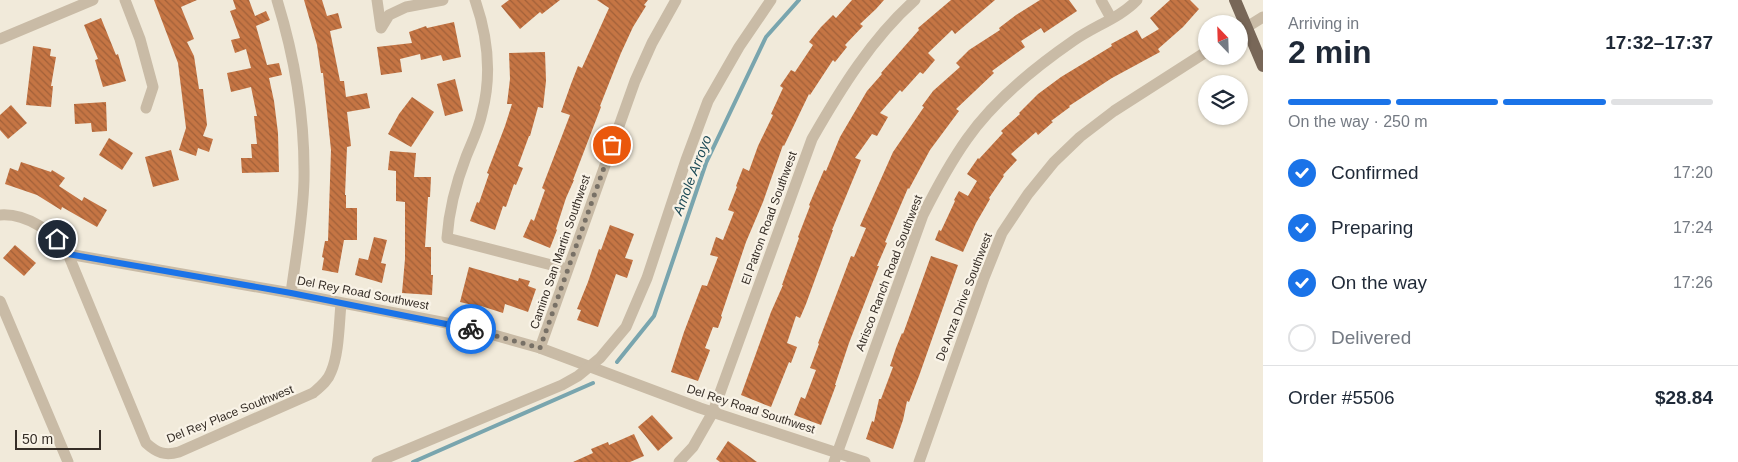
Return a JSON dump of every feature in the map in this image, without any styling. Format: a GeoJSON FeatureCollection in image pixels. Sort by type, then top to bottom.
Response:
{"type":"FeatureCollection","features":[{"type":"Feature","properties":{"kind":"main road"},"geometry":{"type":"LineString","coordinates":[[1235,0],[1238,15]]}},
{"type":"Feature","properties":{"kind":"main road"},"geometry":{"type":"LineString","coordinates":[[1248,40],[1263,66]]}},
{"type":"Feature","properties":{"kind":"street"},"geometry":{"type":"LineString","coordinates":[[0,39],[93,0]]}},
{"type":"Feature","properties":{"kind":"street"},"geometry":{"type":"LineString","coordinates":[[125,0],[140,39],[153,86],[146,108]]}},
{"type":"Feature","properties":{"kind":"street"},"geometry":{"type":"LineString","coordinates":[[277,0],[286,28],[297,77],[302,124],[304,179],[291,293]]}},
{"type":"Feature","properties":{"kind":"street"},"geometry":{"type":"LineString","coordinates":[[377,0],[380,28],[389,15],[406,8],[443,0]]}},
{"type":"Feature","properties":{"kind":"street"},"geometry":{"type":"LineString","coordinates":[[382,0],[388,6],[406,8]]}},
{"type":"Feature","properties":{"kind":"street"},"geometry":{"type":"LineString","coordinates":[[475,0],[486,38],[488,62],[487,89],[482,114],[449,213],[447,238],[567,269]]}},
{"type":"Feature","properties":{"kind":"street","name":"Camino San Martin Southwest"},"geometry":{"type":"LineString","coordinates":[[540,348],[636,81],[652,43],[676,0]]}},
{"type":"Feature","properties":{"kind":"street"},"geometry":{"type":"LineString","coordinates":[[377,462],[562,384],[578,376],[600,358],[626,327],[648,278],[686,160],[708,101],[739,47],[771,0]]}},
{"type":"Feature","properties":{"kind":"street","name":"El Patron Road Southwest"},"geometry":{"type":"LineString","coordinates":[[680,462],[693,447],[713,412],[812,139],[834,101],[879,37],[915,0]]}},
{"type":"Feature","properties":{"kind":"street"},"geometry":{"type":"LineString","coordinates":[[1101,0],[1111,18]]}},
{"type":"Feature","properties":{"kind":"street","name":"Atrisco Ranch Road Southwest"},"geometry":{"type":"LineString","coordinates":[[836,457],[923,215],[942,176],[967,138],[998,102],[1032,72],[1075,40],[1130,8],[1137,0]]}},
{"type":"Feature","properties":{"kind":"street"},"geometry":{"type":"LineString","coordinates":[[1248,26],[1263,17]]}},
{"type":"Feature","properties":{"kind":"street","name":"De Anza Drive Southwest"},"geometry":{"type":"LineString","coordinates":[[919,462],[984,278],[1002,233],[1028,194],[1054,162],[1080,137],[1114,110],[1198,57]]}},
{"type":"Feature","properties":{"kind":"street"},"geometry":{"type":"LineString","coordinates":[[0,215],[9,214],[35,224],[57,239],[68,254]]}},
{"type":"Feature","properties":{"kind":"street","name":"Del Rey Road Southwest"},"geometry":{"type":"LineString","coordinates":[[68,254],[291,293],[462,326],[540,348],[836,457],[865,462]]}},
{"type":"Feature","properties":{"kind":"street","name":"Del Rey Place Southwest"},"geometry":{"type":"LineString","coordinates":[[68,254],[146,443],[161,454],[179,452],[300,400],[324,384],[332,372],[341,304]]}},
{"type":"Feature","properties":{"kind":"street"},"geometry":{"type":"LineString","coordinates":[[0,301],[68,462]]}},
{"type":"Feature","properties":{"kind":"building"},"geometry":{"type":"Polygon","coordinates":[[[154,0],[197,0],[181,7],[194,39],[187,42],[194,56],[199,89],[203,89],[207,125],[203,136],[213,139],[209,152],[198,148],[196,156],[179,150],[186,128],[178,63],[154,0]]]}},
{"type":"Feature","properties":{"kind":"building"},"geometry":{"type":"Polygon","coordinates":[[[233,0],[249,0],[255,16],[266,11],[270,20],[256,26],[267,65],[279,63],[282,75],[269,78],[278,133],[279,172],[242,173],[241,158],[252,158],[251,144],[257,144],[254,116],[257,116],[251,87],[231,92],[227,73],[251,68],[246,49],[235,53],[231,40],[240,38],[230,11],[236,9],[233,0]]]}},
{"type":"Feature","properties":{"kind":"building"},"geometry":{"type":"Polygon","coordinates":[[[304,0],[322,0],[327,16],[338,13],[342,28],[330,31],[340,81],[344,81],[346,97],[367,93],[370,108],[347,112],[351,146],[347,147],[346,208],[357,208],[357,240],[344,240],[338,273],[322,270],[325,241],[328,241],[331,150],[323,73],[321,73],[317,45],[304,0]]]}},
{"type":"Feature","properties":{"kind":"building"},"geometry":{"type":"Polygon","coordinates":[[[509,0],[560,0],[542,14],[540,12],[520,29],[501,6],[509,0]]]}},
{"type":"Feature","properties":{"kind":"building"},"geometry":{"type":"Polygon","coordinates":[[[597,0],[648,0],[621,53],[600,106],[566,198],[550,248],[523,237],[531,219],[534,221],[545,190],[542,188],[570,115],[561,112],[571,84],[578,66],[582,68],[609,8],[597,0]]]}},
{"type":"Feature","properties":{"kind":"building"},"geometry":{"type":"Polygon","coordinates":[[[852,0],[884,0],[860,24],[863,26],[845,45],[847,47],[835,62],[833,60],[809,94],[783,145],[763,202],[746,242],[718,328],[713,327],[705,348],[710,350],[698,381],[671,372],[702,285],[707,286],[718,257],[710,255],[716,237],[723,240],[734,212],[728,210],[736,186],[743,168],[749,171],[783,88],[780,86],[791,70],[795,72],[813,45],[809,42],[821,27],[833,15],[836,18],[852,0]]]}},
{"type":"Feature","properties":{"kind":"building"},"geometry":{"type":"Polygon","coordinates":[[[951,0],[995,0],[955,34],[952,30],[928,53],[935,60],[923,74],[920,72],[902,92],[900,90],[880,113],[888,117],[877,136],[872,134],[855,158],[861,160],[832,230],[806,304],[800,318],[796,316],[787,343],[797,347],[771,407],[741,395],[771,312],[783,285],[809,205],[840,137],[867,91],[881,73],[919,30],[918,28],[951,0]]]}},
{"type":"Feature","properties":{"kind":"building"},"geometry":{"type":"Polygon","coordinates":[[[1040,0],[1069,0],[1077,11],[1044,33],[1041,28],[1021,41],[1025,47],[992,71],[994,73],[956,109],[959,111],[930,150],[908,188],[899,209],[885,242],[887,243],[877,266],[879,266],[849,343],[821,425],[794,415],[801,397],[805,399],[816,370],[810,368],[818,343],[851,256],[854,257],[866,228],[860,226],[893,152],[933,91],[960,67],[956,63],[969,50],[1000,30],[999,28],[1016,15],[1040,0]]]}},
{"type":"Feature","properties":{"kind":"building"},"geometry":{"type":"Polygon","coordinates":[[[1170,0],[1190,0],[1199,9],[1183,27],[1158,49],[1160,52],[1112,78],[1069,106],[1038,135],[1036,132],[1011,154],[1017,160],[1003,175],[989,198],[963,252],[935,240],[959,191],[968,196],[977,181],[967,174],[978,158],[1003,133],[1001,131],[1038,94],[1061,77],[1112,46],[1111,44],[1137,30],[1142,39],[1159,29],[1150,18],[1170,0]]]}},
{"type":"Feature","properties":{"kind":"building"},"geometry":{"type":"Polygon","coordinates":[[[101,18],[116,55],[118,54],[126,81],[103,87],[95,60],[98,59],[84,25],[101,18]]]}},
{"type":"Feature","properties":{"kind":"building"},"geometry":{"type":"Polygon","coordinates":[[[454,22],[461,57],[443,61],[441,55],[421,60],[420,54],[400,59],[402,72],[381,75],[377,47],[412,43],[409,32],[426,26],[427,28],[454,22]]]}},
{"type":"Feature","properties":{"kind":"building"},"geometry":{"type":"Polygon","coordinates":[[[33,46],[51,49],[50,56],[56,57],[51,86],[53,86],[51,107],[26,105],[33,46]]]}},
{"type":"Feature","properties":{"kind":"building"},"geometry":{"type":"Polygon","coordinates":[[[545,52],[546,81],[543,108],[538,107],[530,136],[518,166],[523,168],[516,185],[514,184],[506,207],[503,206],[495,230],[470,221],[477,202],[479,203],[489,174],[487,173],[512,104],[507,104],[510,79],[509,53],[545,52]]]}},
{"type":"Feature","properties":{"kind":"building"},"geometry":{"type":"Polygon","coordinates":[[[455,79],[463,111],[445,116],[437,84],[455,79]]]}},
{"type":"Feature","properties":{"kind":"building"},"geometry":{"type":"Polygon","coordinates":[[[412,97],[434,112],[411,147],[388,134],[399,114],[412,97]]]}},
{"type":"Feature","properties":{"kind":"building"},"geometry":{"type":"Polygon","coordinates":[[[106,102],[107,131],[92,132],[91,123],[75,124],[74,104],[106,102]]]}},
{"type":"Feature","properties":{"kind":"building"},"geometry":{"type":"Polygon","coordinates":[[[11,105],[27,123],[8,139],[0,130],[0,115],[11,105]]]}},
{"type":"Feature","properties":{"kind":"building"},"geometry":{"type":"Polygon","coordinates":[[[109,138],[133,153],[122,170],[99,155],[109,138]]]}},
{"type":"Feature","properties":{"kind":"building"},"geometry":{"type":"Polygon","coordinates":[[[171,150],[179,180],[153,187],[145,157],[171,150]]]}},
{"type":"Feature","properties":{"kind":"building"},"geometry":{"type":"Polygon","coordinates":[[[390,151],[416,153],[414,177],[431,177],[425,247],[431,247],[432,295],[402,293],[405,259],[405,202],[396,201],[396,171],[388,170],[390,151]]]}},
{"type":"Feature","properties":{"kind":"building"},"geometry":{"type":"Polygon","coordinates":[[[21,162],[51,172],[52,170],[65,178],[59,186],[82,201],[84,197],[107,210],[97,227],[62,207],[61,210],[37,195],[5,184],[10,168],[18,171],[21,162]]]}},
{"type":"Feature","properties":{"kind":"building"},"geometry":{"type":"Polygon","coordinates":[[[610,225],[634,234],[625,258],[633,260],[627,278],[616,274],[598,327],[577,320],[581,310],[577,309],[610,225]]]}},
{"type":"Feature","properties":{"kind":"building"},"geometry":{"type":"Polygon","coordinates":[[[374,237],[387,240],[381,263],[386,264],[382,283],[355,275],[359,258],[368,260],[374,237]]]}},
{"type":"Feature","properties":{"kind":"building"},"geometry":{"type":"Polygon","coordinates":[[[15,245],[36,263],[24,276],[3,258],[15,245]]]}},
{"type":"Feature","properties":{"kind":"building"},"geometry":{"type":"Polygon","coordinates":[[[931,256],[958,265],[919,376],[909,402],[907,401],[893,449],[866,439],[872,421],[874,422],[879,399],[881,399],[893,367],[890,366],[896,348],[903,334],[931,256]]]}},
{"type":"Feature","properties":{"kind":"building"},"geometry":{"type":"Polygon","coordinates":[[[469,267],[518,281],[519,278],[530,281],[528,286],[536,289],[528,312],[505,304],[503,313],[460,302],[469,267]]]}},
{"type":"Feature","properties":{"kind":"building"},"geometry":{"type":"Polygon","coordinates":[[[652,415],[673,438],[658,451],[638,427],[652,415]]]}},
{"type":"Feature","properties":{"kind":"building"},"geometry":{"type":"Polygon","coordinates":[[[634,434],[644,456],[630,462],[573,462],[593,453],[591,449],[608,442],[609,445],[634,434]]]}},
{"type":"Feature","properties":{"kind":"building"},"geometry":{"type":"Polygon","coordinates":[[[728,441],[757,462],[720,462],[716,459],[728,441]]]}},
{"type":"Feature","properties":{"kind":"waterway","name":"Amole Arroyo"},"geometry":{"type":"LineString","coordinates":[[617,362],[654,316],[706,163],[766,37],[799,0]]}},
{"type":"Feature","properties":{"kind":"waterway","name":"Amole Arroyo"},"geometry":{"type":"LineString","coordinates":[[413,462],[593,383]]}},
{"type":"Feature","properties":{"kind":"way so far"},"geometry":{"type":"LineString","coordinates":[[471,329],[540,348],[612,145]]}},
{"type":"Feature","properties":{"kind":"route"},"geometry":{"type":"LineString","coordinates":[[57,239],[68,254],[291,293],[471,329]]}}]}
